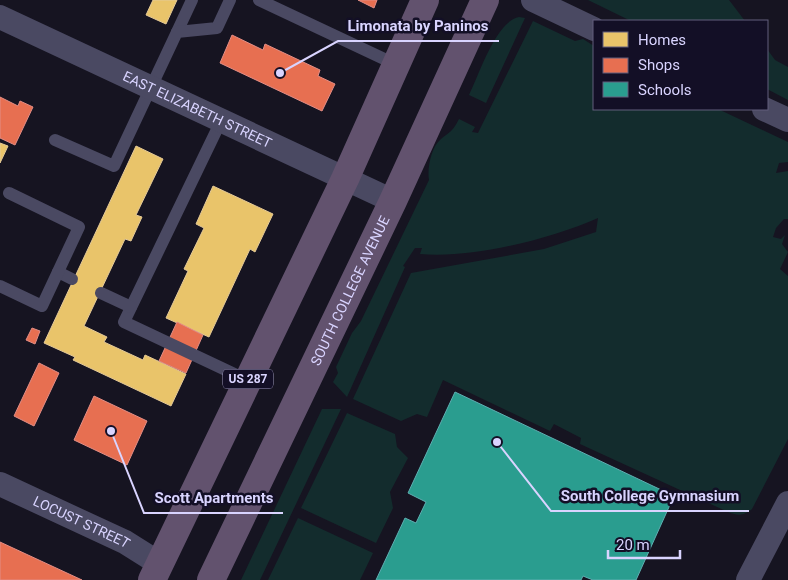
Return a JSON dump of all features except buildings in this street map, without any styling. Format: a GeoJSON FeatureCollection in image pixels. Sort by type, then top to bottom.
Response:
{"type":"FeatureCollection","features":[{"type":"Feature","properties":{"kind":"highway","name":"US 287"},"geometry":{"type":"LineString","coordinates":[[159,575],[248,380],[397,65],[425,0]]}},
{"type":"Feature","properties":{"kind":"highway","name":"SOUTH COLLEGE AVENUE"},"geometry":{"type":"LineString","coordinates":[[211,580],[393,201],[485,0]]}},
{"type":"Feature","properties":{"kind":"street"},"geometry":{"type":"LineString","coordinates":[[533,0],[593,29]]}},
{"type":"Feature","properties":{"kind":"street","name":"EAST ELIZABETH STREET"},"geometry":{"type":"LineString","coordinates":[[0,17],[393,201]]}},
{"type":"Feature","properties":{"kind":"street"},"geometry":{"type":"LineString","coordinates":[[766,110],[788,120]]}},
{"type":"Feature","properties":{"kind":"street","name":"LOCUST STREET"},"geometry":{"type":"LineString","coordinates":[[0,484],[125,542],[159,575]]}},
{"type":"Feature","properties":{"kind":"street"},"geometry":{"type":"LineString","coordinates":[[748,580],[788,503]]}},
{"type":"Feature","properties":{"kind":"lane"},"geometry":{"type":"LineString","coordinates":[[55,140],[114,166],[192,0]]}},
{"type":"Feature","properties":{"kind":"lane"},"geometry":{"type":"LineString","coordinates":[[177,32],[217,28],[230,0]]}},
{"type":"Feature","properties":{"kind":"lane"},"geometry":{"type":"LineString","coordinates":[[259,0],[397,65]]}},
{"type":"Feature","properties":{"kind":"lane"},"geometry":{"type":"LineString","coordinates":[[221,121],[124,322],[248,380]]}},
{"type":"Feature","properties":{"kind":"lane"},"geometry":{"type":"LineString","coordinates":[[0,286],[42,306],[79,227],[9,193]]}},
{"type":"Feature","properties":{"kind":"lane"},"geometry":{"type":"LineString","coordinates":[[58,272],[72,279]]}},
{"type":"Feature","properties":{"kind":"lane"},"geometry":{"type":"LineString","coordinates":[[101,293],[131,307]]}},
{"type":"Feature","properties":{"kind":"green space"},"geometry":{"type":"Polygon","coordinates":[[[588,0],[729,0],[744,20],[629,20],[588,0]]]}},
{"type":"Feature","properties":{"kind":"green space"},"geometry":{"type":"Polygon","coordinates":[[[519,17],[525,18],[486,103],[469,95],[496,38],[503,28],[519,17]]]}},
{"type":"Feature","properties":{"kind":"green space"},"geometry":{"type":"Polygon","coordinates":[[[533,21],[575,41],[583,39],[593,45],[593,110],[720,110],[788,142],[788,162],[779,163],[776,173],[788,171],[788,219],[784,219],[776,228],[773,237],[781,239],[785,235],[782,244],[788,252],[780,269],[788,276],[788,439],[752,509],[738,515],[728,512],[580,444],[581,438],[554,424],[550,431],[443,380],[427,417],[417,414],[401,421],[353,399],[411,273],[544,249],[596,232],[598,218],[558,233],[511,246],[440,255],[420,254],[422,248],[415,248],[403,266],[405,267],[347,397],[333,382],[338,373],[336,367],[352,333],[361,321],[429,180],[429,164],[435,147],[450,132],[459,119],[475,127],[472,132],[478,133],[533,21]]]}},
{"type":"Feature","properties":{"kind":"green space"},"geometry":{"type":"Polygon","coordinates":[[[768,50],[775,60],[788,67],[788,100],[768,90],[768,50]]]}},
{"type":"Feature","properties":{"kind":"green space"},"geometry":{"type":"Polygon","coordinates":[[[322,409],[341,409],[260,580],[241,580],[322,409]]]}},
{"type":"Feature","properties":{"kind":"green space"},"geometry":{"type":"Polygon","coordinates":[[[347,413],[395,434],[397,447],[408,458],[390,492],[393,508],[376,543],[301,508],[347,413]]]}},
{"type":"Feature","properties":{"kind":"green space"},"geometry":{"type":"Polygon","coordinates":[[[298,518],[373,553],[360,580],[268,580],[298,518]]]}},
{"type":"Feature","properties":{"kind":"place","name":"Limonata by Paninos"},"geometry":{"type":"Point","coordinates":[280,73]}},
{"type":"Feature","properties":{"kind":"place","name":"Scott Apartments"},"geometry":{"type":"Point","coordinates":[111,431]}},
{"type":"Feature","properties":{"kind":"place","name":"South College Gymnasium"},"geometry":{"type":"Point","coordinates":[497,442]}}]}
